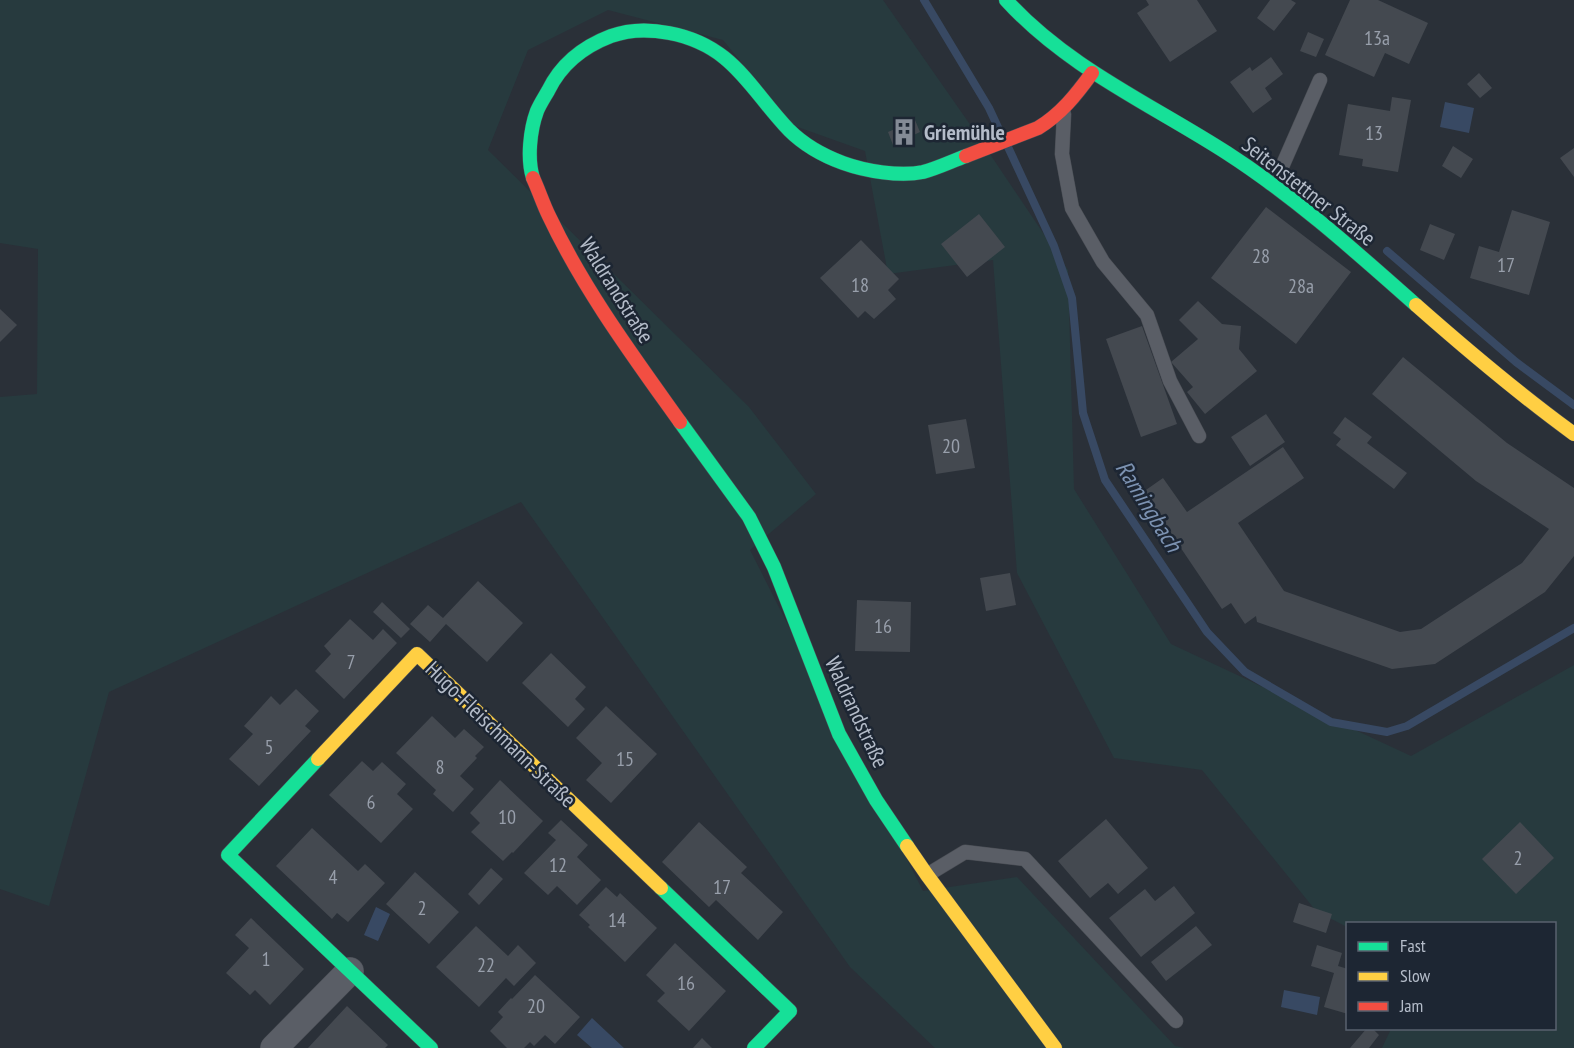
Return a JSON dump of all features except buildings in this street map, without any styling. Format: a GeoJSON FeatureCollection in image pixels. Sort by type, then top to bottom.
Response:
{"type":"FeatureCollection","features":[{"type":"Feature","properties":{"kind":"street","name":"Seitenstettner Straße"},"geometry":{"type":"LineString","coordinates":[[1006,0],[1045,40],[1092,73],[1187,129],[1270,183],[1333,232],[1505,383],[1574,434]]}},
{"type":"Feature","properties":{"kind":"street","name":"Waldrandstraße"},"geometry":{"type":"LineString","coordinates":[[1055,1048],[927,875],[876,800],[839,734],[774,567],[749,517],[624,344],[577,269],[549,216],[532,175],[530,144],[537,112],[552,82],[568,61],[595,42],[622,32],[652,30],[684,36],[711,48],[733,65],[790,131],[816,151],[843,163],[872,171],[922,172],[1038,128],[1065,110],[1092,73]]}},
{"type":"Feature","properties":{"kind":"street","name":"Hugo-Fleischmann-Straße"},"geometry":{"type":"LineString","coordinates":[[431,1048],[228,855],[417,654],[790,1011],[754,1048]]}},
{"type":"Feature","properties":{"kind":"street"},"geometry":{"type":"LineString","coordinates":[[274,1048],[350,971]]}},
{"type":"Feature","properties":{"kind":"lane"},"geometry":{"type":"LineString","coordinates":[[1270,183],[1281,170],[1320,80]]}},
{"type":"Feature","properties":{"kind":"lane"},"geometry":{"type":"LineString","coordinates":[[1065,110],[1062,154],[1072,208],[1103,262],[1147,315],[1170,381],[1199,436]]}},
{"type":"Feature","properties":{"kind":"lane"},"geometry":{"type":"LineString","coordinates":[[927,875],[965,852],[1025,859],[1176,1021]]}},
{"type":"Feature","properties":{"kind":"green space"},"geometry":{"type":"Polygon","coordinates":[[[0,0],[883,0],[1068,270],[1074,489],[1171,644],[1411,756],[1574,665],[1574,1048],[1382,1048],[1391,1030],[1556,1030],[1556,922],[1346,922],[1346,926],[1316,911],[1202,770],[1114,758],[1017,573],[993,260],[888,274],[865,151],[792,125],[723,40],[608,10],[528,50],[488,150],[749,407],[816,494],[750,550],[923,891],[1017,877],[1175,1046],[1185,1048],[935,1048],[850,967],[521,502],[109,692],[49,906],[0,889],[0,397],[37,394],[38,249],[0,243],[0,0]]]}},
{"type":"Feature","properties":{"kind":"water"},"geometry":{"type":"Polygon","coordinates":[[[1445,102],[1474,108],[1469,133],[1440,127],[1445,102]]]}},
{"type":"Feature","properties":{"kind":"water"},"geometry":{"type":"Polygon","coordinates":[[[376,907],[390,914],[378,941],[364,935],[376,907]]]}},
{"type":"Feature","properties":{"kind":"water"},"geometry":{"type":"Polygon","coordinates":[[[1284,990],[1320,997],[1317,1015],[1281,1007],[1284,990]]]}},
{"type":"Feature","properties":{"kind":"water"},"geometry":{"type":"Polygon","coordinates":[[[592,1018],[624,1048],[592,1048],[577,1035],[592,1018]]]}},
{"type":"Feature","properties":{"kind":"waterway","name":"Ramingbach"},"geometry":{"type":"LineString","coordinates":[[924,0],[989,108],[1002,136]]}},
{"type":"Feature","properties":{"kind":"waterway","name":"Ramingbach"},"geometry":{"type":"LineString","coordinates":[[1008,147],[1054,246],[1072,298],[1083,413],[1105,480],[1207,632],[1245,672],[1331,722],[1387,732],[1407,726],[1574,628]]}},
{"type":"Feature","properties":{"kind":"waterway"},"geometry":{"type":"LineString","coordinates":[[1387,251],[1516,362],[1574,405]]}},
{"type":"Feature","properties":{"kind":"traffic: fast"},"geometry":{"type":"LineString","coordinates":[[1006,0],[1056,46],[1083,65],[1227,153],[1277,188],[1324,225],[1416,305]]}},
{"type":"Feature","properties":{"kind":"traffic: fast"},"geometry":{"type":"LineString","coordinates":[[533,178],[530,153],[531,136],[537,111],[553,81],[574,57],[591,45],[618,34],[640,30],[669,33],[709,47],[738,70],[789,130],[814,150],[843,163],[904,174],[923,172],[966,156]]}},
{"type":"Feature","properties":{"kind":"traffic: fast"},"geometry":{"type":"LineString","coordinates":[[680,422],[749,517],[774,567],[839,734],[876,800],[907,846]]}},
{"type":"Feature","properties":{"kind":"traffic: fast"},"geometry":{"type":"LineString","coordinates":[[318,759],[228,855],[431,1048]]}},
{"type":"Feature","properties":{"kind":"traffic: fast"},"geometry":{"type":"LineString","coordinates":[[661,888],[790,1011],[754,1048]]}},
{"type":"Feature","properties":{"kind":"traffic: slow"},"geometry":{"type":"LineString","coordinates":[[1416,305],[1533,403],[1574,434]]}},
{"type":"Feature","properties":{"kind":"traffic: slow"},"geometry":{"type":"LineString","coordinates":[[318,759],[417,654],[661,888]]}},
{"type":"Feature","properties":{"kind":"traffic: slow"},"geometry":{"type":"LineString","coordinates":[[907,846],[1055,1048]]}},
{"type":"Feature","properties":{"kind":"traffic: jam"},"geometry":{"type":"LineString","coordinates":[[966,156],[1038,128],[1068,104],[1092,73]]}},
{"type":"Feature","properties":{"kind":"traffic: jam"},"geometry":{"type":"LineString","coordinates":[[533,178],[549,216],[578,270],[610,322],[680,422]]}},
{"type":"Feature","properties":{"kind":"place","name":"Griemühle"},"geometry":{"type":"Point","coordinates":[904,132]}}]}
